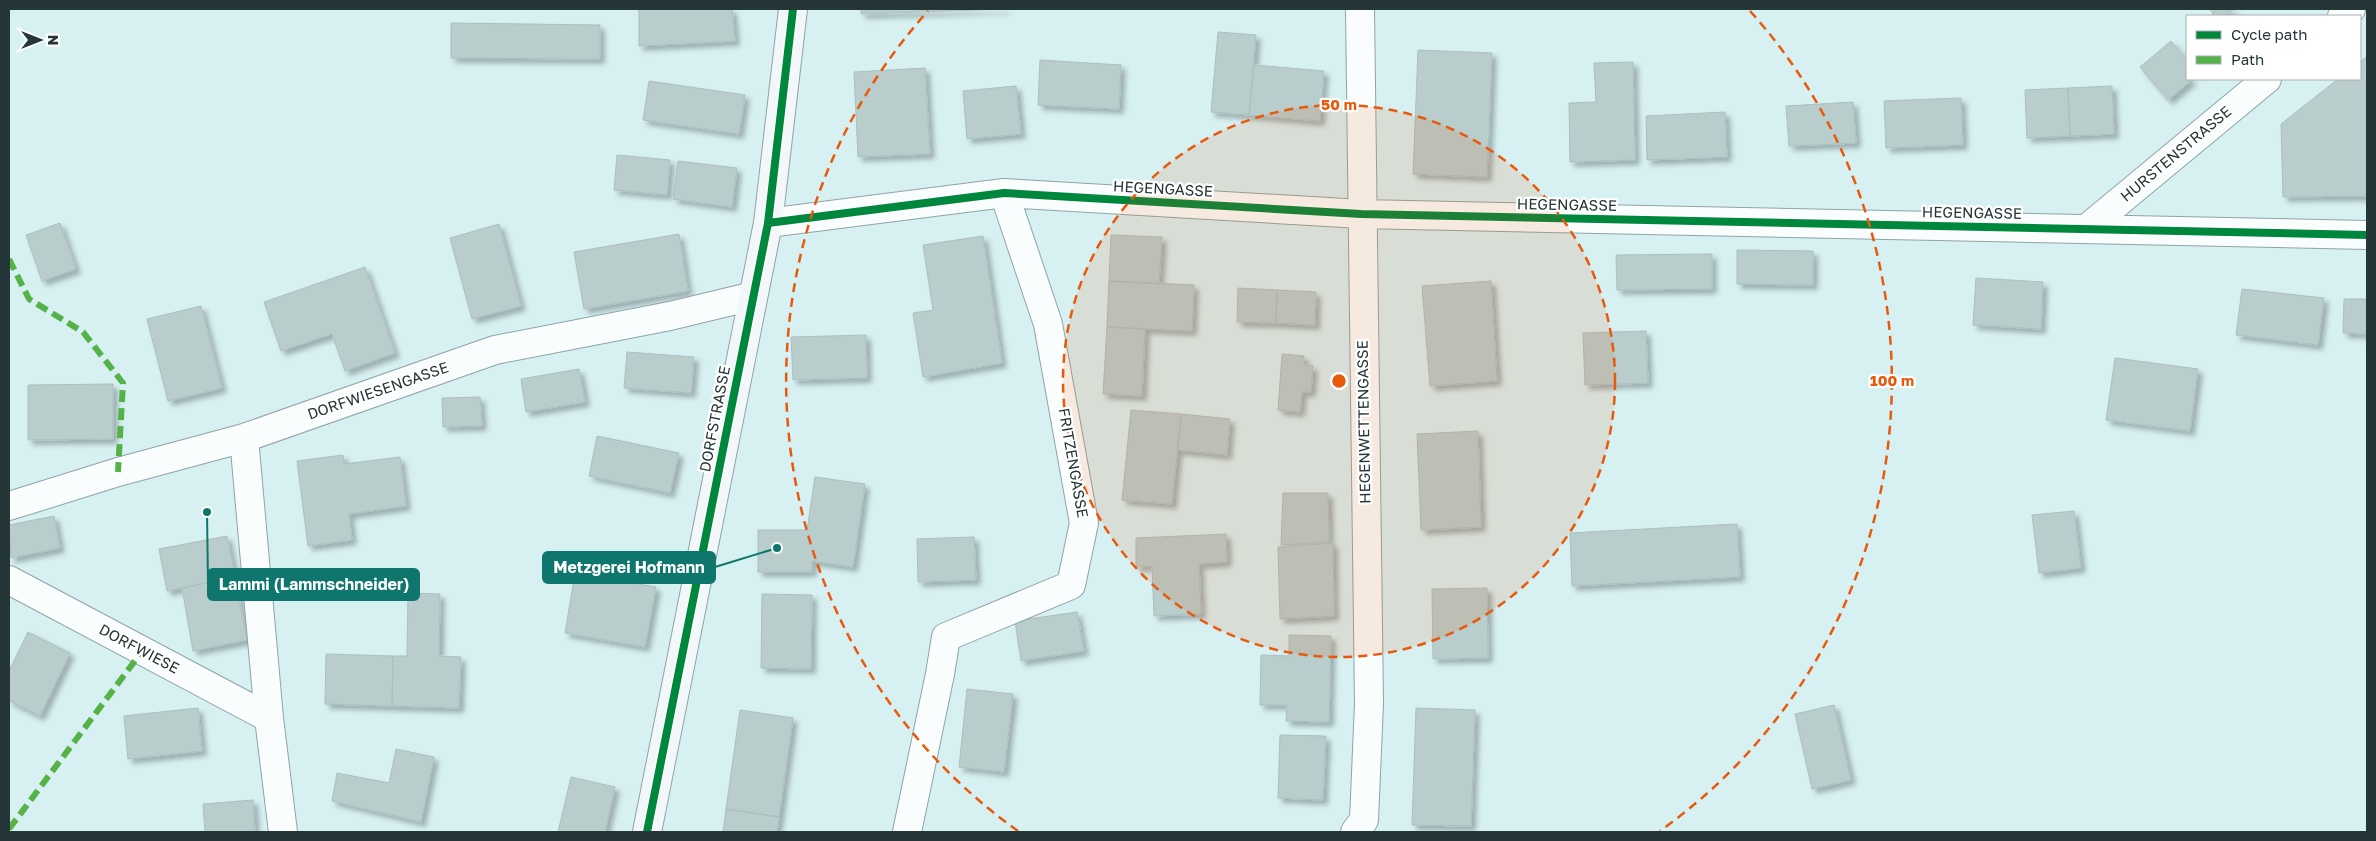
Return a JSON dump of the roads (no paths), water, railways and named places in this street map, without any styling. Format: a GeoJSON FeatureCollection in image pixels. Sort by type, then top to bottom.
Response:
{"type":"FeatureCollection","features":[{"type":"Feature","properties":{"kind":"street","name":"DORFSTRASSE"},"geometry":{"type":"LineString","coordinates":[[648,832],[768,223],[793,9]]}},
{"type":"Feature","properties":{"kind":"street","name":"HEGENWETTENGASSE"},"geometry":{"type":"LineString","coordinates":[[1354,832],[1364,820],[1369,704],[1361,214],[1360,9]]}},
{"type":"Feature","properties":{"kind":"street","name":"HURSTENSTRASSE"},"geometry":{"type":"LineString","coordinates":[[2086,229],[2265,80]]}},
{"type":"Feature","properties":{"kind":"street","name":"HEGENGASSE"},"geometry":{"type":"LineString","coordinates":[[768,223],[1004,193],[1361,214],[2367,235]]}},
{"type":"Feature","properties":{"kind":"street","name":"FRITZENGASSE"},"geometry":{"type":"LineString","coordinates":[[907,832],[946,637],[1071,585],[1084,523],[1048,324],[1004,193]]}},
{"type":"Feature","properties":{"kind":"street","name":"DORFWIESENGASSE"},"geometry":{"type":"LineString","coordinates":[[9,506],[118,472],[244,438],[495,350],[670,316],[753,296]]}},
{"type":"Feature","properties":{"kind":"street"},"geometry":{"type":"LineString","coordinates":[[244,438],[269,718],[283,832]]}},
{"type":"Feature","properties":{"kind":"street","name":"DORFWIESE"},"geometry":{"type":"LineString","coordinates":[[9,580],[269,718]]}},
{"type":"Feature","properties":{"kind":"place","name":"Lammi (Lammschneider)"},"geometry":{"type":"Point","coordinates":[207,512]}},
{"type":"Feature","properties":{"kind":"place","name":"Metzgerei Hofmann"},"geometry":{"type":"Point","coordinates":[777,548]}}]}
